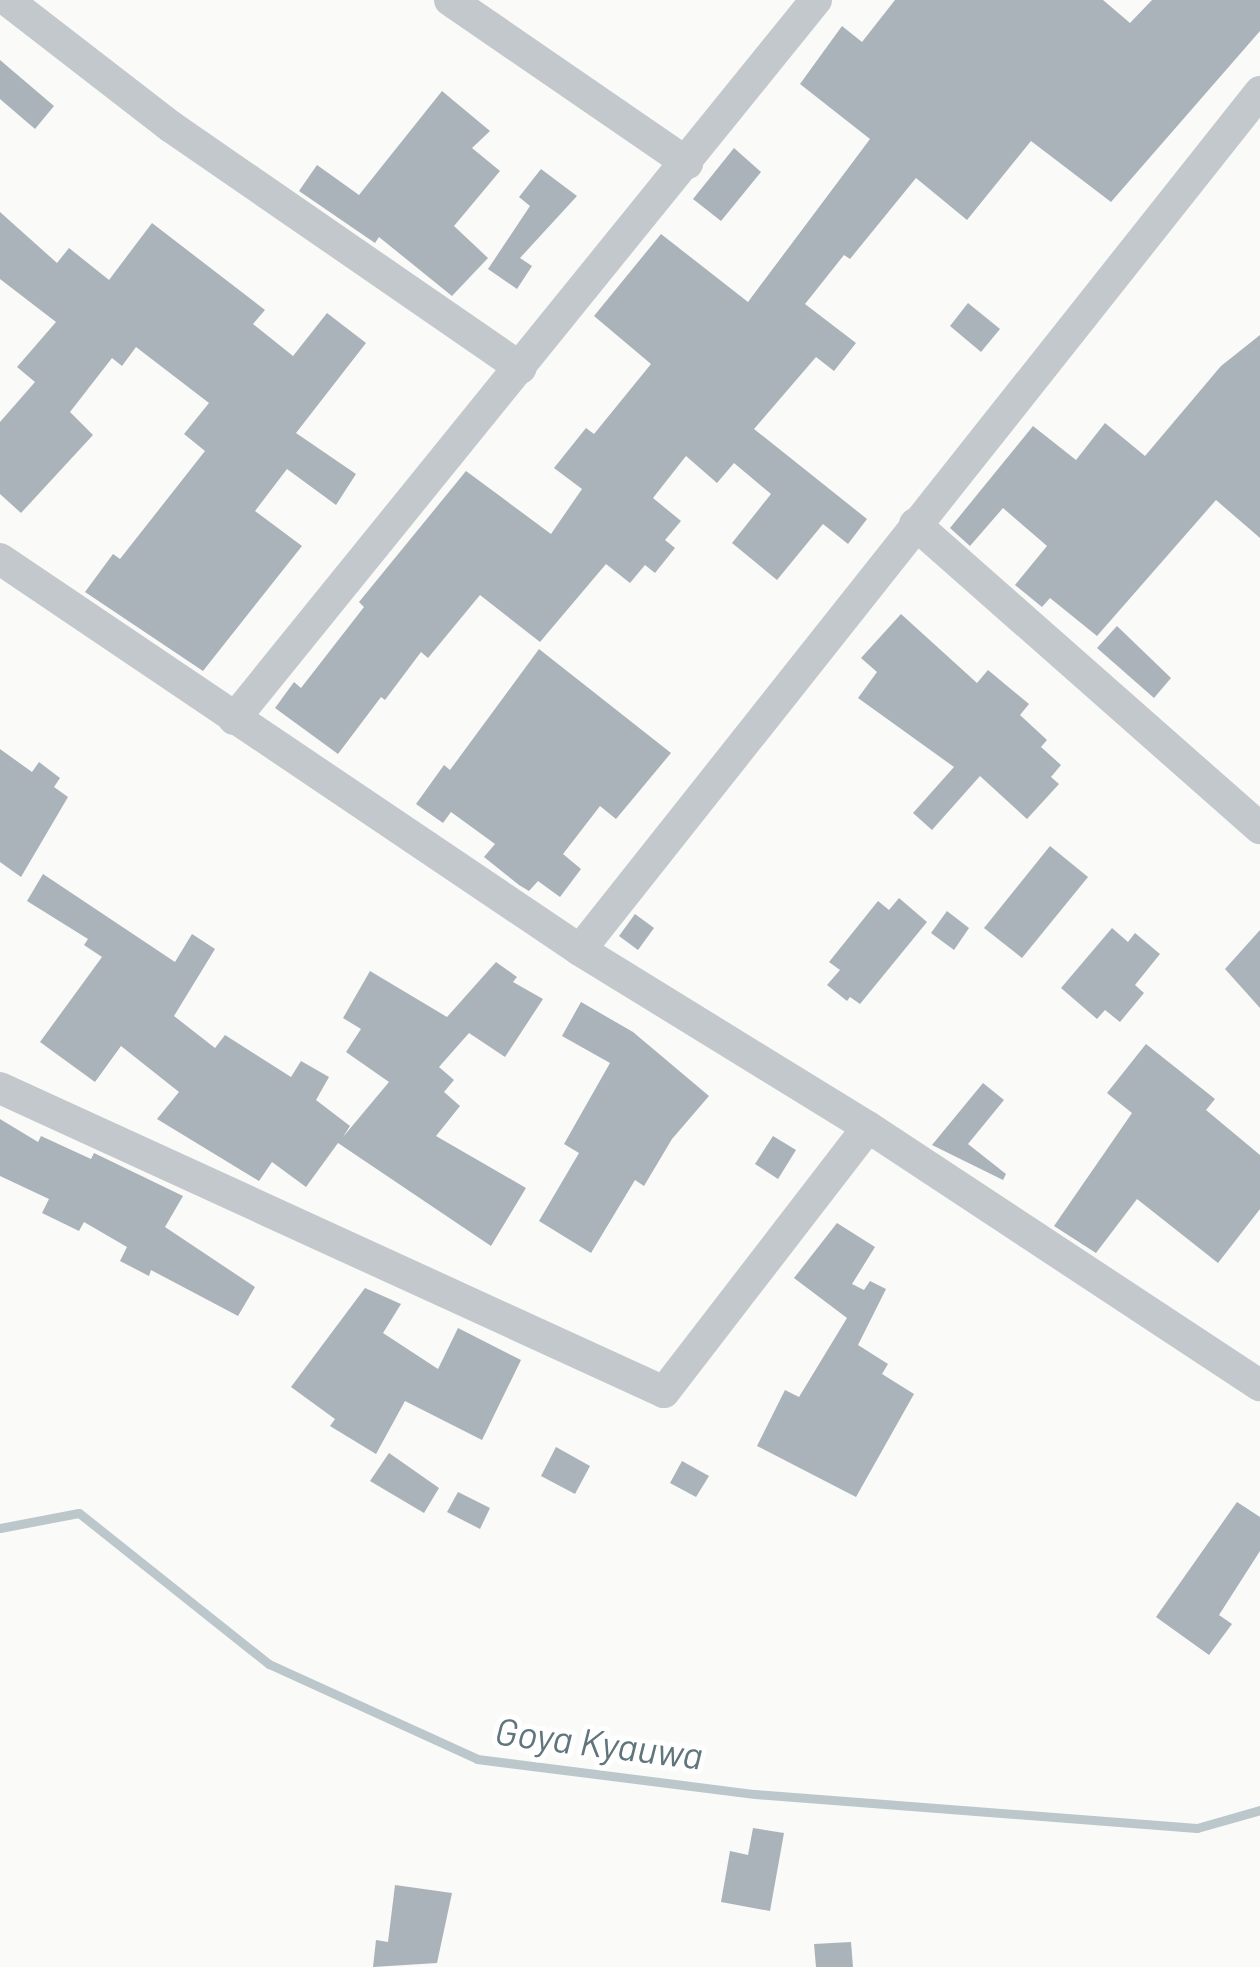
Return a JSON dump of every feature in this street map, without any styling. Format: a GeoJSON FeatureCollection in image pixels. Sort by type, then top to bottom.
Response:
{"type":"FeatureCollection","features":[{"type":"Feature","properties":{"kind":"street"},"geometry":{"type":"LineString","coordinates":[[7,0],[170,126],[521,368]]}},
{"type":"Feature","properties":{"kind":"street"},"geometry":{"type":"LineString","coordinates":[[450,0],[687,163]]}},
{"type":"Feature","properties":{"kind":"street"},"geometry":{"type":"LineString","coordinates":[[234,719],[816,0]]}},
{"type":"Feature","properties":{"kind":"street"},"geometry":{"type":"LineString","coordinates":[[580,950],[1260,92]]}},
{"type":"Feature","properties":{"kind":"street"},"geometry":{"type":"LineString","coordinates":[[915,524],[1256,818]]}},
{"type":"Feature","properties":{"kind":"street"},"geometry":{"type":"LineString","coordinates":[[0,559],[580,950],[868,1127],[1260,1385]]}},
{"type":"Feature","properties":{"kind":"street"},"geometry":{"type":"LineString","coordinates":[[0,1088],[664,1392],[868,1127]]}},
{"type":"Feature","properties":{"kind":"building"},"geometry":{"type":"Polygon","coordinates":[[[895,0],[1103,0],[1130,23],[1152,0],[1260,0],[1260,31],[1111,202],[1031,141],[967,220],[916,178],[850,259],[844,255],[805,304],[856,343],[834,371],[816,357],[754,429],[867,519],[848,544],[823,524],[777,580],[732,543],[771,494],[734,463],[717,483],[686,456],[653,498],[681,521],[665,540],[675,548],[655,573],[645,565],[630,583],[606,564],[540,642],[480,595],[428,658],[421,652],[338,754],[275,708],[294,682],[301,688],[364,607],[359,602],[466,471],[551,534],[582,489],[554,468],[586,428],[594,434],[651,364],[594,316],[661,234],[748,302],[870,139],[800,84],[842,26],[862,42],[895,0]]]}},
{"type":"Feature","properties":{"kind":"building"},"geometry":{"type":"Polygon","coordinates":[[[0,60],[54,106],[35,129],[0,99],[0,60]]]}},
{"type":"Feature","properties":{"kind":"building"},"geometry":{"type":"Polygon","coordinates":[[[442,91],[490,131],[472,148],[500,171],[454,226],[488,258],[452,296],[379,237],[375,243],[299,191],[317,165],[359,195],[442,91]]]}},
{"type":"Feature","properties":{"kind":"building"},"geometry":{"type":"Polygon","coordinates":[[[734,148],[761,172],[721,221],[693,199],[734,148]]]}},
{"type":"Feature","properties":{"kind":"building"},"geometry":{"type":"Polygon","coordinates":[[[541,169],[577,196],[520,258],[532,266],[517,289],[488,269],[530,206],[519,197],[541,169]]]}},
{"type":"Feature","properties":{"kind":"building"},"geometry":{"type":"Polygon","coordinates":[[[0,212],[57,263],[69,248],[109,280],[152,223],[265,310],[253,324],[293,356],[327,313],[366,343],[296,433],[356,474],[336,505],[287,469],[255,511],[302,546],[203,671],[85,592],[113,554],[120,559],[205,451],[184,434],[209,403],[136,347],[122,366],[112,358],[70,412],[93,435],[21,513],[0,494],[0,422],[35,382],[17,367],[56,322],[0,279],[0,212]]]}},
{"type":"Feature","properties":{"kind":"building"},"geometry":{"type":"Polygon","coordinates":[[[968,303],[1000,329],[981,352],[950,326],[968,303]]]}},
{"type":"Feature","properties":{"kind":"building"},"geometry":{"type":"Polygon","coordinates":[[[1260,335],[1260,538],[1216,500],[1097,636],[1050,598],[1042,607],[1015,585],[1047,546],[1003,508],[970,546],[950,528],[1033,426],[1076,460],[1105,423],[1145,456],[1221,366],[1260,335]]]}},
{"type":"Feature","properties":{"kind":"building"},"geometry":{"type":"Polygon","coordinates":[[[901,614],[977,683],[988,670],[1029,704],[1020,715],[1047,740],[1041,747],[1061,765],[1051,777],[1059,784],[1027,819],[980,776],[932,830],[913,813],[954,767],[858,698],[877,672],[861,658],[901,614]]]}},
{"type":"Feature","properties":{"kind":"building"},"geometry":{"type":"Polygon","coordinates":[[[1117,626],[1171,678],[1154,698],[1097,648],[1117,626]]]}},
{"type":"Feature","properties":{"kind":"building"},"geometry":{"type":"Polygon","coordinates":[[[539,649],[671,753],[616,819],[600,806],[563,854],[581,869],[560,897],[538,881],[529,891],[519,885],[484,857],[495,844],[451,812],[443,823],[416,804],[444,765],[450,770],[539,649]]]}},
{"type":"Feature","properties":{"kind":"building"},"geometry":{"type":"Polygon","coordinates":[[[0,749],[32,772],[39,762],[60,778],[54,787],[68,797],[21,877],[0,862],[0,749]]]}},
{"type":"Feature","properties":{"kind":"building"},"geometry":{"type":"Polygon","coordinates":[[[1050,846],[1088,877],[1022,958],[984,928],[1050,846]]]}},
{"type":"Feature","properties":{"kind":"building"},"geometry":{"type":"Polygon","coordinates":[[[43,874],[175,962],[192,934],[215,949],[174,1016],[215,1048],[225,1035],[291,1077],[301,1061],[329,1077],[316,1100],[350,1126],[343,1137],[389,1082],[346,1052],[361,1029],[343,1018],[370,971],[447,1017],[496,962],[517,977],[513,982],[543,999],[505,1057],[469,1033],[439,1067],[454,1080],[444,1092],[460,1106],[436,1136],[526,1188],[491,1246],[338,1143],[306,1187],[272,1162],[259,1181],[157,1119],[179,1092],[121,1046],[95,1082],[40,1042],[102,957],[84,945],[88,939],[27,901],[43,874]]]}},
{"type":"Feature","properties":{"kind":"building"},"geometry":{"type":"Polygon","coordinates":[[[899,898],[927,922],[860,1004],[850,997],[847,1001],[827,985],[840,970],[829,962],[878,901],[889,910],[899,898]]]}},
{"type":"Feature","properties":{"kind":"building"},"geometry":{"type":"Polygon","coordinates":[[[947,911],[969,928],[954,950],[931,933],[947,911]]]}},
{"type":"Feature","properties":{"kind":"building"},"geometry":{"type":"Polygon","coordinates":[[[635,914],[654,928],[638,950],[619,936],[635,914]]]}},
{"type":"Feature","properties":{"kind":"building"},"geometry":{"type":"Polygon","coordinates":[[[1112,928],[1128,942],[1135,933],[1160,954],[1135,985],[1144,993],[1120,1022],[1105,1010],[1097,1019],[1061,988],[1112,928]]]}},
{"type":"Feature","properties":{"kind":"building"},"geometry":{"type":"Polygon","coordinates":[[[1260,930],[1260,1008],[1225,969],[1260,930]]]}},
{"type":"Feature","properties":{"kind":"building"},"geometry":{"type":"Polygon","coordinates":[[[581,1002],[633,1032],[709,1096],[672,1139],[644,1186],[635,1180],[591,1253],[539,1221],[579,1153],[564,1144],[610,1063],[562,1036],[581,1002]]]}},
{"type":"Feature","properties":{"kind":"building"},"geometry":{"type":"Polygon","coordinates":[[[1146,1044],[1215,1099],[1206,1110],[1260,1155],[1260,1209],[1218,1263],[1137,1199],[1096,1253],[1054,1226],[1132,1113],[1107,1093],[1146,1044]]]}},
{"type":"Feature","properties":{"kind":"building"},"geometry":{"type":"Polygon","coordinates":[[[983,1083],[1004,1100],[968,1144],[1006,1174],[1003,1180],[932,1145],[983,1083]]]}},
{"type":"Feature","properties":{"kind":"building"},"geometry":{"type":"Polygon","coordinates":[[[0,1119],[38,1142],[41,1136],[91,1159],[94,1153],[183,1196],[165,1227],[255,1287],[238,1316],[151,1270],[149,1276],[120,1261],[127,1247],[84,1222],[79,1231],[42,1213],[49,1199],[0,1176],[0,1119]]]}},
{"type":"Feature","properties":{"kind":"building"},"geometry":{"type":"Polygon","coordinates":[[[773,1136],[796,1150],[778,1179],[755,1164],[773,1136]]]}},
{"type":"Feature","properties":{"kind":"building"},"geometry":{"type":"Polygon","coordinates":[[[837,1223],[875,1247],[852,1284],[864,1290],[870,1281],[886,1289],[858,1345],[888,1364],[882,1374],[914,1394],[856,1497],[757,1446],[785,1390],[799,1397],[847,1318],[794,1278],[837,1223]]]}},
{"type":"Feature","properties":{"kind":"building"},"geometry":{"type":"Polygon","coordinates":[[[365,1288],[401,1304],[383,1333],[438,1369],[458,1328],[521,1360],[482,1440],[405,1401],[376,1454],[330,1426],[335,1419],[291,1387],[365,1288]]]}},
{"type":"Feature","properties":{"kind":"building"},"geometry":{"type":"Polygon","coordinates":[[[556,1447],[590,1466],[575,1494],[541,1476],[556,1447]]]}},
{"type":"Feature","properties":{"kind":"building"},"geometry":{"type":"Polygon","coordinates":[[[389,1453],[439,1488],[424,1513],[370,1481],[389,1453]]]}},
{"type":"Feature","properties":{"kind":"building"},"geometry":{"type":"Polygon","coordinates":[[[682,1461],[709,1476],[696,1497],[670,1483],[682,1461]]]}},
{"type":"Feature","properties":{"kind":"building"},"geometry":{"type":"Polygon","coordinates":[[[458,1492],[490,1508],[480,1529],[447,1512],[458,1492]]]}},
{"type":"Feature","properties":{"kind":"building"},"geometry":{"type":"Polygon","coordinates":[[[1237,1502],[1260,1517],[1260,1551],[1219,1615],[1232,1624],[1209,1655],[1156,1617],[1237,1502]]]}},
{"type":"Feature","properties":{"kind":"building"},"geometry":{"type":"Polygon","coordinates":[[[753,1828],[784,1833],[770,1911],[721,1902],[730,1851],[748,1855],[753,1828]]]}},
{"type":"Feature","properties":{"kind":"building"},"geometry":{"type":"Polygon","coordinates":[[[395,1885],[452,1893],[437,1963],[373,1967],[376,1940],[388,1942],[395,1885]]]}},
{"type":"Feature","properties":{"kind":"building"},"geometry":{"type":"Polygon","coordinates":[[[851,1942],[853,1967],[816,1967],[814,1944],[851,1942]]]}},
{"type":"Feature","properties":{"kind":"waterway","name":"Goya Kyauwa"},"geometry":{"type":"LineString","coordinates":[[0,1528],[79,1513],[269,1664],[477,1759],[755,1794],[1197,1828],[1260,1810]]}}]}
